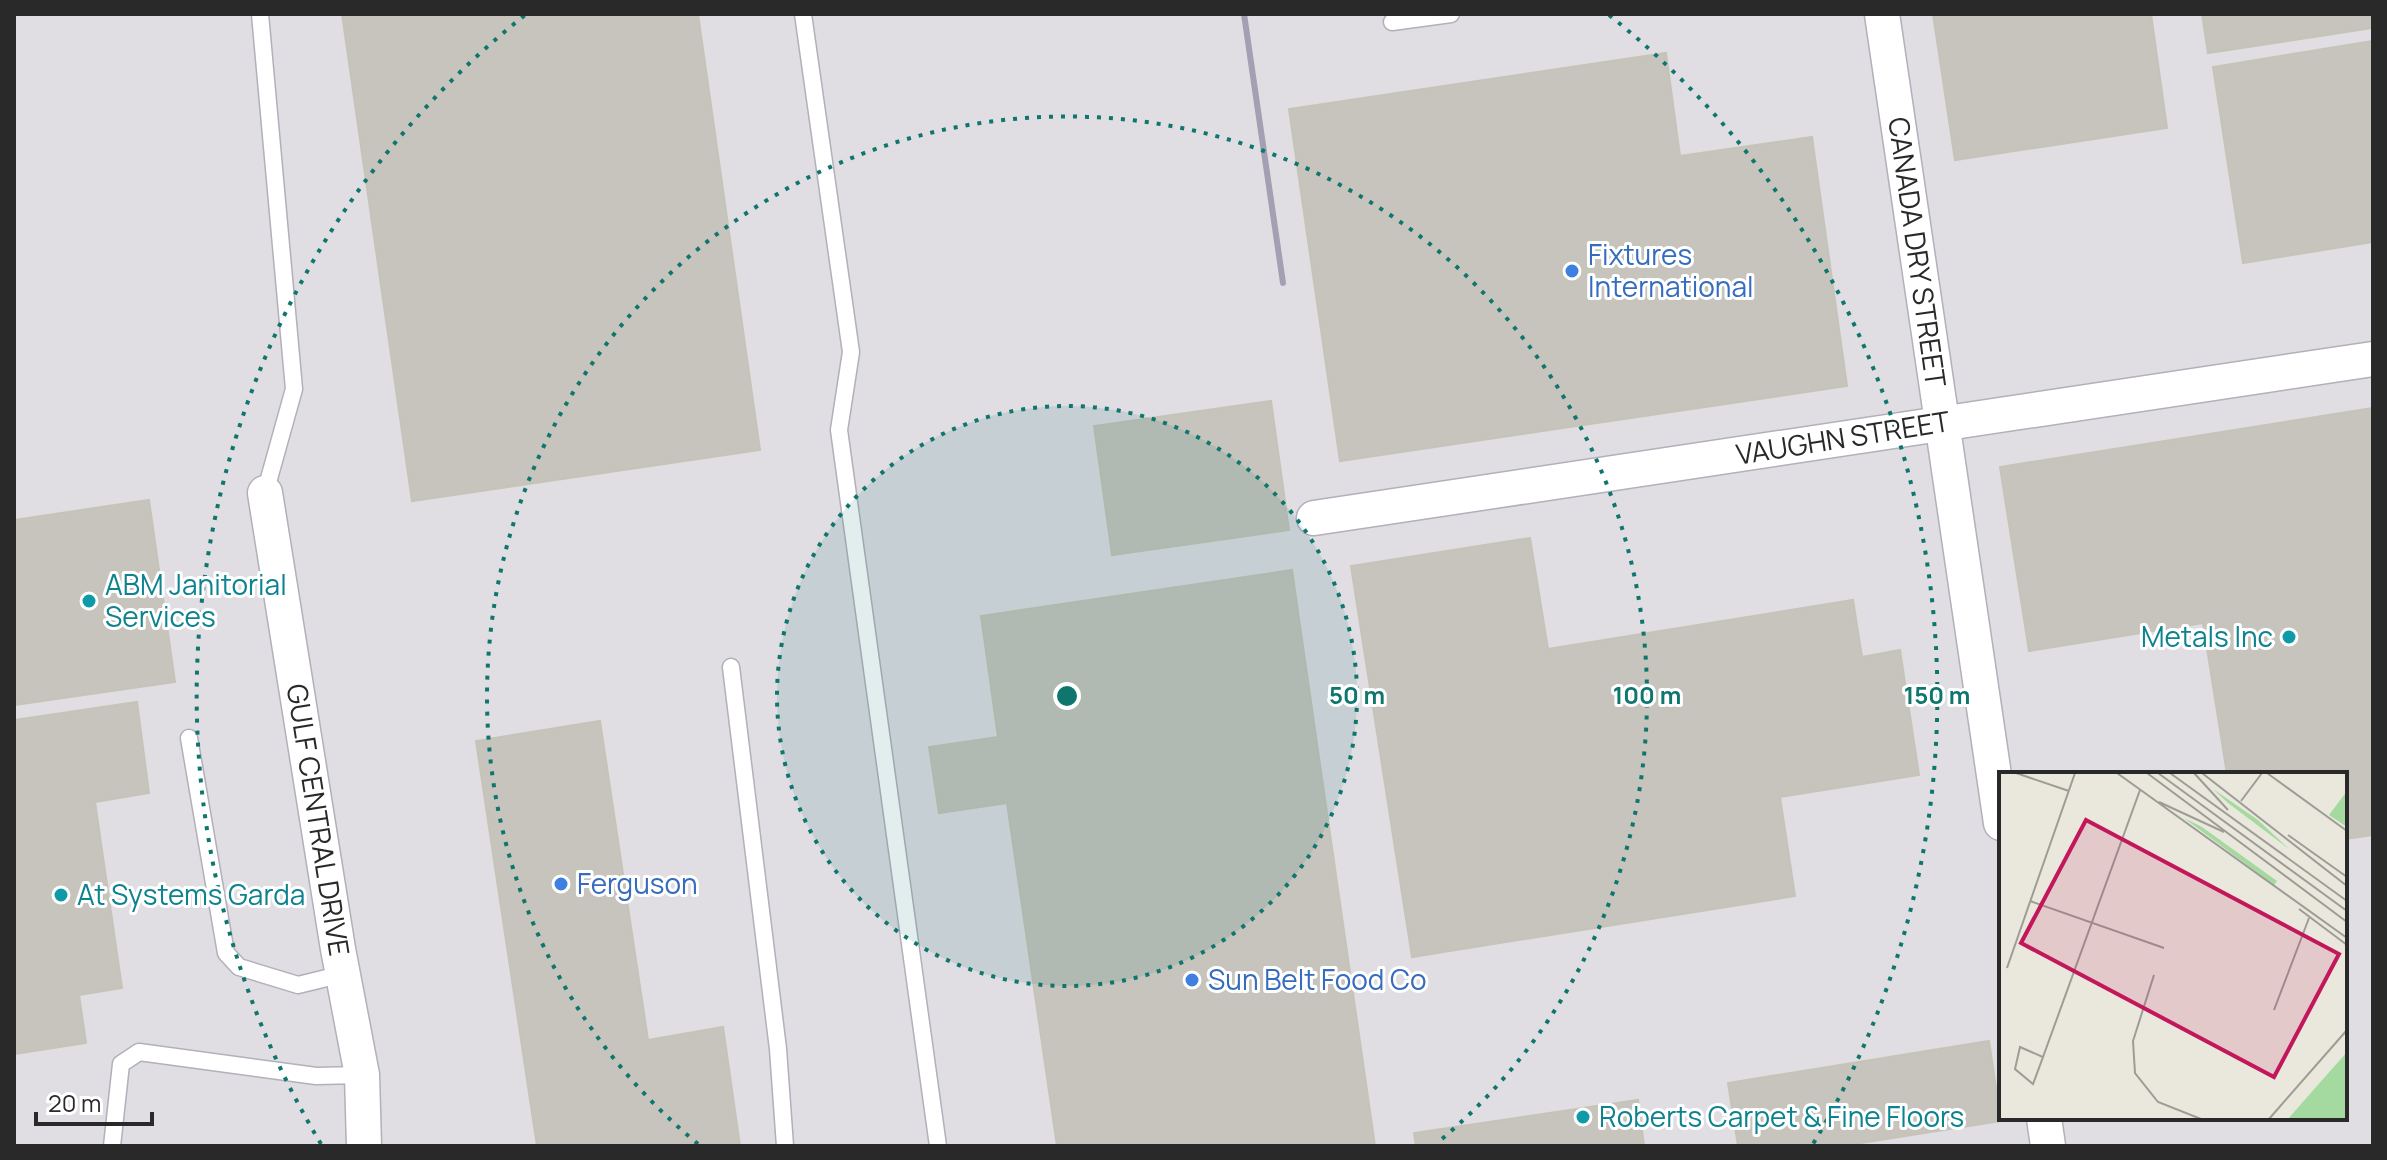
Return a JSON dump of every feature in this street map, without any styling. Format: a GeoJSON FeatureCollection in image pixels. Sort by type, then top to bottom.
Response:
{"type":"FeatureCollection","features":[{"type":"Feature","properties":{"kind":"street","name":"CANADA DRY STREET"},"geometry":{"type":"LineString","coordinates":[[1882,14],[1999,809]]}},
{"type":"Feature","properties":{"kind":"street","name":"VAUGHN STREET"},"geometry":{"type":"LineString","coordinates":[[1314,518],[2373,359]]}},
{"type":"Feature","properties":{"kind":"street","name":"GULF CENTRAL DRIVE"},"geometry":{"type":"LineString","coordinates":[[265,493],[362,1075],[364,1146]]}},
{"type":"Feature","properties":{"kind":"street"},"geometry":{"type":"LineString","coordinates":[[2044,1120],[2048,1146]]}},
{"type":"Feature","properties":{"kind":"lane"},"geometry":{"type":"LineString","coordinates":[[260,14],[294,389],[265,493]]}},
{"type":"Feature","properties":{"kind":"lane"},"geometry":{"type":"LineString","coordinates":[[803,14],[851,352],[839,430],[938,1146]]}},
{"type":"Feature","properties":{"kind":"lane"},"geometry":{"type":"LineString","coordinates":[[1392,22],[1451,14]]}},
{"type":"Feature","properties":{"kind":"lane"},"geometry":{"type":"LineString","coordinates":[[731,667],[778,1049],[785,1146]]}},
{"type":"Feature","properties":{"kind":"lane"},"geometry":{"type":"LineString","coordinates":[[189,738],[226,953],[239,967],[298,985],[343,974]]}},
{"type":"Feature","properties":{"kind":"lane"},"geometry":{"type":"LineString","coordinates":[[112,1146],[121,1064],[139,1052],[316,1076],[362,1075]]}},
{"type":"Feature","properties":{"kind":"shaded area"},"geometry":{"type":"Polygon","coordinates":[[[14,14],[2373,14],[2373,1146],[14,1146],[14,14]]]}},
{"type":"Feature","properties":{"kind":"building"},"geometry":{"type":"Polygon","coordinates":[[[342,14],[698,14],[760,450],[412,501],[342,14]]]}},
{"type":"Feature","properties":{"kind":"building"},"geometry":{"type":"Polygon","coordinates":[[[1933,14],[2151,14],[2167,128],[1955,160],[1933,14]]]}},
{"type":"Feature","properties":{"kind":"building"},"geometry":{"type":"Polygon","coordinates":[[[2202,14],[2373,14],[2373,28],[2208,53],[2202,14]]]}},
{"type":"Feature","properties":{"kind":"building"},"geometry":{"type":"Polygon","coordinates":[[[2373,41],[2373,242],[2243,263],[2213,67],[2373,41]]]}},
{"type":"Feature","properties":{"kind":"building","name":"Fixtures International"},"geometry":{"type":"Polygon","coordinates":[[[1666,53],[1680,156],[1812,137],[1847,386],[1340,461],[1289,109],[1666,53]]]}},
{"type":"Feature","properties":{"kind":"building"},"geometry":{"type":"Polygon","coordinates":[[[1271,401],[1289,530],[1112,555],[1094,426],[1271,401]]]}},
{"type":"Feature","properties":{"kind":"building","name":"Metals Inc"},"geometry":{"type":"Polygon","coordinates":[[[2373,408],[2373,835],[2347,839],[2347,772],[2227,772],[2203,623],[2029,651],[2000,467],[2373,408]]]}},
{"type":"Feature","properties":{"kind":"building","name":"ABM Janitorial Services"},"geometry":{"type":"Polygon","coordinates":[[[149,500],[175,682],[14,705],[14,520],[149,500]]]}},
{"type":"Feature","properties":{"kind":"building"},"geometry":{"type":"Polygon","coordinates":[[[1530,538],[1548,649],[1853,600],[1862,657],[1900,650],[1919,775],[1780,797],[1795,896],[1412,957],[1351,566],[1530,538]]]}},
{"type":"Feature","properties":{"kind":"building","name":"Sun Belt Food Co"},"geometry":{"type":"Polygon","coordinates":[[[1292,570],[1375,1146],[1057,1146],[1007,803],[939,813],[929,747],[998,737],[981,616],[1292,570]]]}},
{"type":"Feature","properties":{"kind":"building","name":"At Systems Garda"},"geometry":{"type":"Polygon","coordinates":[[[137,702],[149,793],[95,802],[122,988],[79,995],[86,1043],[14,1054],[14,720],[137,702]]]}},
{"type":"Feature","properties":{"kind":"building","name":"Ferguson"},"geometry":{"type":"Polygon","coordinates":[[[600,721],[648,1040],[723,1027],[740,1146],[537,1146],[476,741],[600,721]]]}},
{"type":"Feature","properties":{"kind":"building"},"geometry":{"type":"Polygon","coordinates":[[[1989,1041],[2001,1121],[1842,1146],[1738,1146],[1728,1083],[1989,1041]]]}},
{"type":"Feature","properties":{"kind":"building","name":"Roberts Carpet & Fine Floors"},"geometry":{"type":"Polygon","coordinates":[[[1638,1100],[1644,1146],[1416,1146],[1414,1133],[1638,1100]]]}},
{"type":"Feature","properties":{"kind":"railway"},"geometry":{"type":"LineString","coordinates":[[1244,14],[1283,283]]}},
{"type":"Feature","properties":{"kind":"place","name":"Fixtures International"},"geometry":{"type":"Point","coordinates":[1572,271]}},
{"type":"Feature","properties":{"kind":"place","name":"ABM Janitorial Services"},"geometry":{"type":"Point","coordinates":[89,601]}},
{"type":"Feature","properties":{"kind":"place","name":"Metals Inc"},"geometry":{"type":"Point","coordinates":[2289,637]}},
{"type":"Feature","properties":{"kind":"place","name":"Ferguson"},"geometry":{"type":"Point","coordinates":[561,884]}},
{"type":"Feature","properties":{"kind":"place","name":"At Systems Garda"},"geometry":{"type":"Point","coordinates":[61,895]}},
{"type":"Feature","properties":{"kind":"place","name":"Sun Belt Food Co"},"geometry":{"type":"Point","coordinates":[1192,980]}},
{"type":"Feature","properties":{"kind":"place","name":"Roberts Carpet & Fine Floors"},"geometry":{"type":"Point","coordinates":[1583,1117]}}]}
